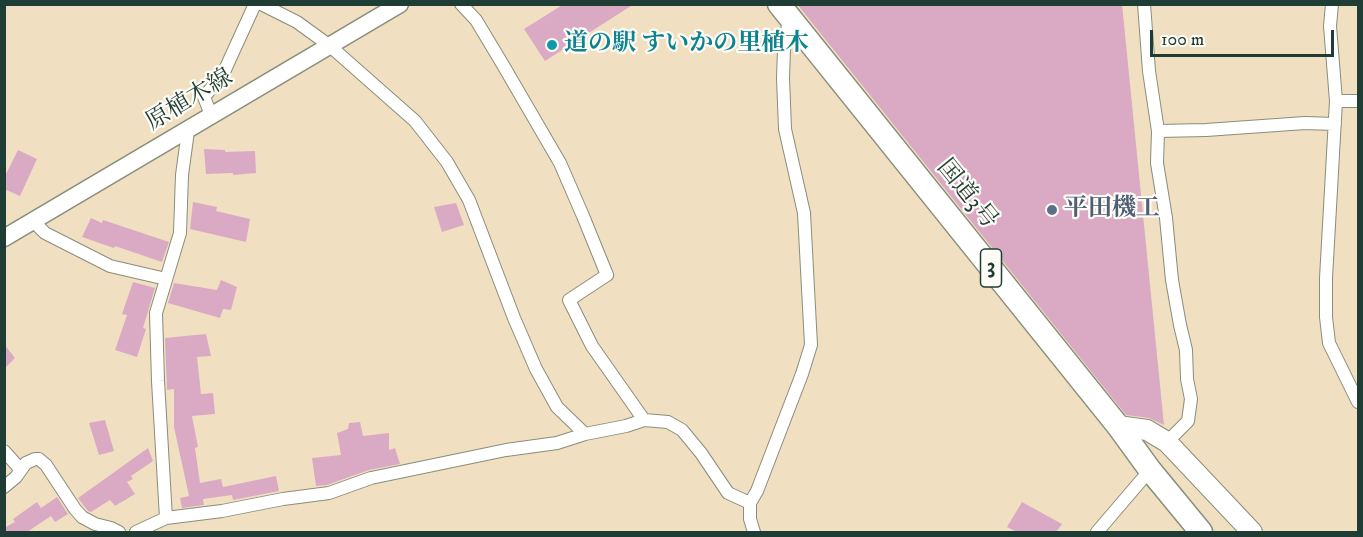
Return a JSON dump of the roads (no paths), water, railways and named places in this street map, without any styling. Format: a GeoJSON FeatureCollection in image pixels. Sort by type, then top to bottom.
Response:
{"type":"FeatureCollection","features":[{"type":"Feature","properties":{"kind":"highway","name":"国道3号"},"geometry":{"type":"LineString","coordinates":[[784,12],[1201,532]]}},
{"type":"Feature","properties":{"kind":"main road","name":"原植木線"},"geometry":{"type":"LineString","coordinates":[[4,238],[400,4]]}},
{"type":"Feature","properties":{"kind":"main road"},"geometry":{"type":"LineString","coordinates":[[1118,426],[1147,430],[1167,442],[1252,532]]}},
{"type":"Feature","properties":{"kind":"street"},"geometry":{"type":"LineString","coordinates":[[211,116],[204,97],[223,74],[255,4]]}},
{"type":"Feature","properties":{"kind":"street"},"geometry":{"type":"LineString","coordinates":[[261,4],[297,22],[330,46],[415,121],[447,162],[469,200],[536,369],[557,407],[585,434]]}},
{"type":"Feature","properties":{"kind":"street"},"geometry":{"type":"LineString","coordinates":[[461,4],[476,20],[560,163],[607,275],[569,300],[592,346],[644,420]]}},
{"type":"Feature","properties":{"kind":"street"},"geometry":{"type":"LineString","coordinates":[[1144,4],[1149,72],[1158,130],[1157,163],[1166,218],[1172,280],[1186,350],[1187,379],[1191,399],[1188,421],[1167,442]]}},
{"type":"Feature","properties":{"kind":"street"},"geometry":{"type":"LineString","coordinates":[[1332,4],[1330,26],[1336,101],[1326,278],[1326,317],[1329,343],[1359,402]]}},
{"type":"Feature","properties":{"kind":"street"},"geometry":{"type":"LineString","coordinates":[[754,532],[750,519],[750,503],[758,491],[794,396],[810,345],[804,213],[785,129],[784,12]]}},
{"type":"Feature","properties":{"kind":"street"},"geometry":{"type":"LineString","coordinates":[[1336,101],[1359,101]]}},
{"type":"Feature","properties":{"kind":"street"},"geometry":{"type":"LineString","coordinates":[[1158,130],[1206,130],[1305,123],[1335,124]]}},
{"type":"Feature","properties":{"kind":"street"},"geometry":{"type":"LineString","coordinates":[[166,518],[156,313],[180,233],[182,175],[188,130]]}},
{"type":"Feature","properties":{"kind":"street"},"geometry":{"type":"LineString","coordinates":[[33,221],[45,233],[110,266],[166,279]]}},
{"type":"Feature","properties":{"kind":"street"},"geometry":{"type":"LineString","coordinates":[[136,532],[166,518],[329,493],[371,478],[506,450],[557,443],[644,420],[668,422],[682,430],[728,493],[750,503]]}},
{"type":"Feature","properties":{"kind":"street"},"geometry":{"type":"LineString","coordinates":[[4,451],[21,470]]}},
{"type":"Feature","properties":{"kind":"street"},"geometry":{"type":"LineString","coordinates":[[4,487],[31,460],[43,461],[82,517],[119,532]]}},
{"type":"Feature","properties":{"kind":"street"},"geometry":{"type":"LineString","coordinates":[[1097,532],[1150,470]]}},
{"type":"Feature","properties":{"kind":"place","name":"道の駅 すいかの里植木"},"geometry":{"type":"Point","coordinates":[552,45]}},
{"type":"Feature","properties":{"kind":"place","name":"平田機工"},"geometry":{"type":"Point","coordinates":[1052,210]}}]}
